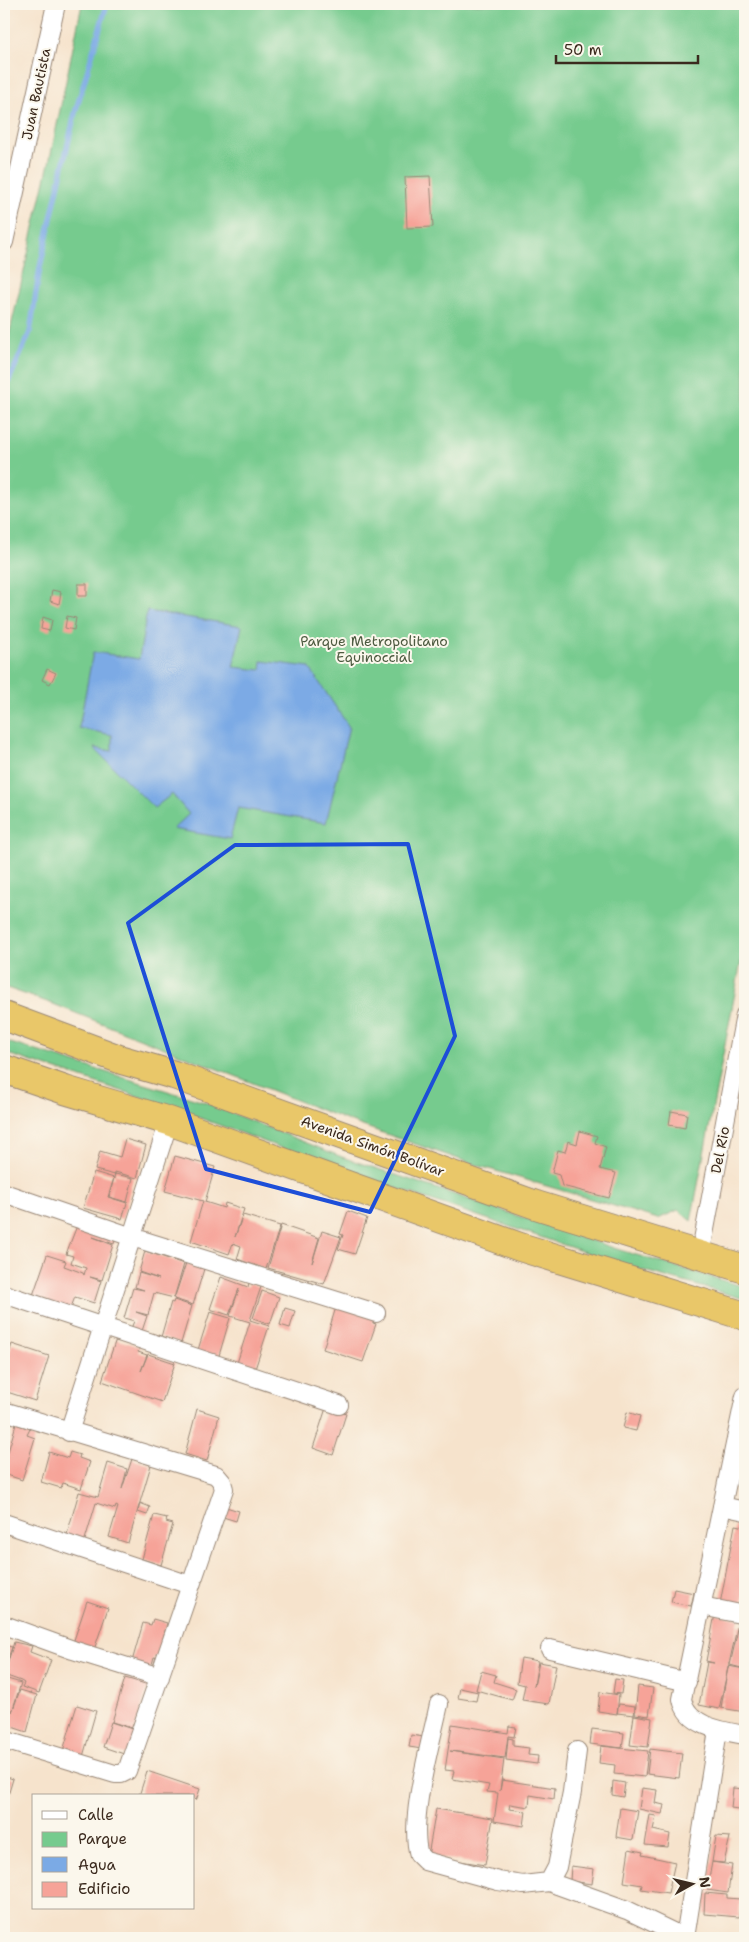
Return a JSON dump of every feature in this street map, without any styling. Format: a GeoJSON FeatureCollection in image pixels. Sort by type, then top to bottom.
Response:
{"type":"FeatureCollection","features":[{"type":"Feature","properties":{"kind":"highway","name":"Avenida Simón Bolívar"},"geometry":{"type":"LineString","coordinates":[[4,1016],[113,1056],[183,1078],[536,1205],[745,1269]]}},
{"type":"Feature","properties":{"kind":"highway"},"geometry":{"type":"LineString","coordinates":[[4,1069],[74,1093],[169,1121],[520,1246],[745,1316]]}},
{"type":"Feature","properties":{"kind":"street","name":"Juan Bautista"},"geometry":{"type":"LineString","coordinates":[[4,242],[56,4]]}},
{"type":"Feature","properties":{"kind":"street","name":"Del Rio"},"geometry":{"type":"LineString","coordinates":[[700,1256],[744,1033],[745,1014]]}},
{"type":"Feature","properties":{"kind":"street"},"geometry":{"type":"LineString","coordinates":[[69,1432],[169,1121]]}},
{"type":"Feature","properties":{"kind":"street"},"geometry":{"type":"LineString","coordinates":[[4,1193],[132,1237],[376,1313]]}},
{"type":"Feature","properties":{"kind":"street"},"geometry":{"type":"LineString","coordinates":[[4,1294],[339,1405]]}},
{"type":"Feature","properties":{"kind":"street"},"geometry":{"type":"LineString","coordinates":[[744,1404],[682,1699],[684,1708],[689,1715],[718,1730],[745,1735]]}},
{"type":"Feature","properties":{"kind":"street"},"geometry":{"type":"LineString","coordinates":[[4,1411],[216,1475],[222,1482],[224,1489],[127,1771],[115,1774],[4,1740]]}},
{"type":"Feature","properties":{"kind":"street"},"geometry":{"type":"LineString","coordinates":[[722,1506],[745,1511]]}},
{"type":"Feature","properties":{"kind":"street"},"geometry":{"type":"LineString","coordinates":[[4,1523],[190,1584]]}},
{"type":"Feature","properties":{"kind":"street"},"geometry":{"type":"LineString","coordinates":[[702,1606],[745,1615]]}},
{"type":"Feature","properties":{"kind":"street"},"geometry":{"type":"LineString","coordinates":[[4,1625],[73,1650],[160,1677]]}},
{"type":"Feature","properties":{"kind":"street"},"geometry":{"type":"LineString","coordinates":[[550,1649],[687,1682]]}},
{"type":"Feature","properties":{"kind":"street"},"geometry":{"type":"LineString","coordinates":[[439,1704],[420,1791],[415,1831],[418,1855],[425,1861],[498,1881],[523,1885],[549,1882],[627,1910],[685,1938],[718,1730]]}},
{"type":"Feature","properties":{"kind":"street"},"geometry":{"type":"LineString","coordinates":[[549,1882],[557,1867],[578,1752]]}},
{"type":"Feature","properties":{"kind":"highlighted area"},"geometry":{"type":"Polygon","coordinates":[[[408,844],[455,1036],[370,1212],[206,1169],[128,923],[235,845],[408,844]]]}},
{"type":"Feature","properties":{"kind":"green space","name":"Parque Metropolitano Equinoccial"},"geometry":{"type":"Polygon","coordinates":[[[82,4],[745,4],[745,941],[691,1221],[678,1210],[658,1219],[476,1165],[354,1123],[53,1004],[4,987],[4,357],[49,163],[82,4]]]}},
{"type":"Feature","properties":{"kind":"green space"},"geometry":{"type":"Polygon","coordinates":[[[4,1041],[204,1102],[342,1157],[623,1251],[745,1287],[745,1299],[620,1264],[336,1168],[159,1103],[4,1053],[4,1041]]]}},
{"type":"Feature","properties":{"kind":"water"},"geometry":{"type":"Polygon","coordinates":[[[147,611],[242,626],[233,667],[261,670],[262,661],[309,667],[349,727],[326,823],[238,808],[230,839],[173,829],[189,814],[172,794],[154,808],[94,748],[112,751],[112,735],[79,728],[93,652],[139,659],[147,611]]]}},
{"type":"Feature","properties":{"kind":"building"},"geometry":{"type":"Polygon","coordinates":[[[430,176],[433,227],[407,228],[405,177],[430,176]]]}},
{"type":"Feature","properties":{"kind":"building"},"geometry":{"type":"Polygon","coordinates":[[[78,584],[87,584],[87,596],[78,596],[78,584]]]}},
{"type":"Feature","properties":{"kind":"building"},"geometry":{"type":"Polygon","coordinates":[[[52,590],[61,592],[59,604],[50,601],[52,590]]]}},
{"type":"Feature","properties":{"kind":"building"},"geometry":{"type":"Polygon","coordinates":[[[67,616],[76,618],[74,630],[65,628],[67,616]]]}},
{"type":"Feature","properties":{"kind":"building"},"geometry":{"type":"Polygon","coordinates":[[[43,617],[52,620],[50,631],[41,629],[43,617]]]}},
{"type":"Feature","properties":{"kind":"building"},"geometry":{"type":"Polygon","coordinates":[[[47,669],[56,673],[50,684],[42,680],[47,669]]]}},
{"type":"Feature","properties":{"kind":"building"},"geometry":{"type":"Polygon","coordinates":[[[671,1111],[687,1114],[685,1128],[669,1125],[671,1111]]]}},
{"type":"Feature","properties":{"kind":"building"},"geometry":{"type":"Polygon","coordinates":[[[580,1131],[597,1136],[595,1143],[606,1147],[600,1169],[616,1173],[609,1198],[562,1186],[559,1175],[552,1173],[558,1150],[565,1152],[568,1141],[577,1144],[580,1131]]]}},
{"type":"Feature","properties":{"kind":"building"},"geometry":{"type":"Polygon","coordinates":[[[125,1139],[146,1145],[137,1178],[115,1172],[115,1175],[95,1170],[100,1151],[120,1157],[125,1139]]]}},
{"type":"Feature","properties":{"kind":"building"},"geometry":{"type":"Polygon","coordinates":[[[175,1156],[215,1167],[205,1202],[224,1208],[225,1203],[244,1209],[235,1237],[243,1215],[280,1226],[266,1269],[237,1259],[241,1246],[233,1243],[229,1254],[191,1241],[203,1201],[165,1191],[175,1156]]]}},
{"type":"Feature","properties":{"kind":"building"},"geometry":{"type":"Polygon","coordinates":[[[94,1172],[114,1178],[108,1197],[127,1203],[122,1219],[83,1208],[94,1172]]]}},
{"type":"Feature","properties":{"kind":"building"},"geometry":{"type":"Polygon","coordinates":[[[115,1174],[133,1178],[127,1202],[109,1197],[115,1174]]]}},
{"type":"Feature","properties":{"kind":"building"},"geometry":{"type":"Polygon","coordinates":[[[348,1211],[367,1218],[355,1254],[338,1249],[343,1235],[340,1234],[348,1211]]]}},
{"type":"Feature","properties":{"kind":"building"},"geometry":{"type":"Polygon","coordinates":[[[78,1223],[116,1234],[114,1244],[93,1237],[113,1245],[102,1280],[90,1277],[101,1281],[94,1303],[75,1297],[70,1310],[32,1298],[47,1255],[66,1261],[64,1266],[84,1275],[86,1268],[71,1263],[73,1256],[66,1254],[78,1223]]]}},
{"type":"Feature","properties":{"kind":"building"},"geometry":{"type":"Polygon","coordinates":[[[281,1225],[319,1238],[312,1263],[322,1231],[341,1237],[324,1284],[268,1268],[281,1225]]]}},
{"type":"Feature","properties":{"kind":"building"},"geometry":{"type":"Polygon","coordinates":[[[145,1251],[184,1264],[174,1298],[154,1293],[148,1315],[136,1312],[147,1316],[141,1334],[130,1331],[134,1321],[124,1318],[133,1288],[144,1290],[135,1287],[139,1273],[159,1279],[139,1272],[145,1251]]]}},
{"type":"Feature","properties":{"kind":"building"},"geometry":{"type":"Polygon","coordinates":[[[186,1263],[204,1269],[193,1305],[174,1299],[186,1263]]]}},
{"type":"Feature","properties":{"kind":"building"},"geometry":{"type":"Polygon","coordinates":[[[221,1277],[248,1287],[249,1283],[261,1287],[250,1320],[269,1326],[255,1369],[237,1363],[250,1322],[230,1316],[239,1289],[229,1315],[210,1309],[221,1277]]]}},
{"type":"Feature","properties":{"kind":"building"},"geometry":{"type":"Polygon","coordinates":[[[262,1291],[279,1297],[270,1324],[253,1318],[262,1291]]]}},
{"type":"Feature","properties":{"kind":"building"},"geometry":{"type":"Polygon","coordinates":[[[174,1300],[192,1306],[181,1343],[161,1337],[171,1302],[173,1303],[174,1300]]]}},
{"type":"Feature","properties":{"kind":"building"},"geometry":{"type":"Polygon","coordinates":[[[337,1304],[375,1316],[373,1323],[376,1324],[363,1362],[323,1349],[337,1304]]]}},
{"type":"Feature","properties":{"kind":"building"},"geometry":{"type":"Polygon","coordinates":[[[285,1308],[295,1311],[290,1328],[280,1325],[285,1308]]]}},
{"type":"Feature","properties":{"kind":"building"},"geometry":{"type":"Polygon","coordinates":[[[210,1312],[230,1318],[218,1359],[197,1353],[210,1312]]]}},
{"type":"Feature","properties":{"kind":"building"},"geometry":{"type":"Polygon","coordinates":[[[116,1339],[140,1347],[138,1352],[147,1355],[141,1371],[148,1354],[175,1363],[162,1402],[102,1381],[116,1339]]]}},
{"type":"Feature","properties":{"kind":"building"},"geometry":{"type":"Polygon","coordinates":[[[12,1344],[49,1356],[35,1401],[4,1391],[4,1369],[12,1344]]]}},
{"type":"Feature","properties":{"kind":"building"},"geometry":{"type":"Polygon","coordinates":[[[326,1408],[346,1414],[333,1455],[313,1448],[326,1408]]]}},
{"type":"Feature","properties":{"kind":"building"},"geometry":{"type":"Polygon","coordinates":[[[197,1409],[219,1416],[207,1461],[185,1454],[197,1409]]]}},
{"type":"Feature","properties":{"kind":"building"},"geometry":{"type":"Polygon","coordinates":[[[627,1412],[640,1416],[636,1431],[623,1428],[627,1412]]]}},
{"type":"Feature","properties":{"kind":"building"},"geometry":{"type":"Polygon","coordinates":[[[16,1424],[30,1429],[27,1435],[35,1438],[22,1480],[4,1474],[4,1466],[16,1424]]]}},
{"type":"Feature","properties":{"kind":"building"},"geometry":{"type":"Polygon","coordinates":[[[49,1452],[68,1458],[70,1452],[80,1455],[79,1458],[90,1462],[81,1489],[63,1483],[61,1488],[41,1482],[49,1452]]]}},
{"type":"Feature","properties":{"kind":"building"},"geometry":{"type":"Polygon","coordinates":[[[132,1459],[151,1465],[128,1543],[109,1537],[118,1507],[116,1506],[115,1509],[96,1503],[84,1543],[66,1538],[79,1492],[98,1497],[108,1463],[127,1469],[122,1489],[132,1459]]]}},
{"type":"Feature","properties":{"kind":"building"},"geometry":{"type":"Polygon","coordinates":[[[745,1481],[745,1508],[739,1507],[745,1481]]]}},
{"type":"Feature","properties":{"kind":"building"},"geometry":{"type":"Polygon","coordinates":[[[140,1503],[150,1507],[147,1515],[138,1512],[140,1503]]]}},
{"type":"Feature","properties":{"kind":"building"},"geometry":{"type":"Polygon","coordinates":[[[226,1507],[239,1511],[236,1521],[223,1517],[226,1507]]]}},
{"type":"Feature","properties":{"kind":"building"},"geometry":{"type":"Polygon","coordinates":[[[154,1515],[167,1518],[166,1522],[173,1524],[161,1565],[142,1559],[154,1515]]]}},
{"type":"Feature","properties":{"kind":"building"},"geometry":{"type":"Polygon","coordinates":[[[735,1525],[745,1527],[745,1589],[741,1609],[720,1604],[735,1525]]]}},
{"type":"Feature","properties":{"kind":"building"},"geometry":{"type":"Polygon","coordinates":[[[674,1589],[694,1593],[691,1606],[671,1602],[674,1589]]]}},
{"type":"Feature","properties":{"kind":"building"},"geometry":{"type":"Polygon","coordinates":[[[87,1601],[108,1608],[93,1653],[72,1646],[87,1601]]]}},
{"type":"Feature","properties":{"kind":"building"},"geometry":{"type":"Polygon","coordinates":[[[715,1614],[739,1619],[719,1709],[699,1705],[707,1662],[714,1663],[706,1661],[715,1614]]]}},
{"type":"Feature","properties":{"kind":"building"},"geometry":{"type":"Polygon","coordinates":[[[153,1619],[167,1623],[158,1658],[154,1657],[150,1671],[131,1665],[143,1623],[151,1625],[153,1619]]]}},
{"type":"Feature","properties":{"kind":"building"},"geometry":{"type":"Polygon","coordinates":[[[739,1625],[745,1626],[745,1669],[730,1665],[739,1625]]]}},
{"type":"Feature","properties":{"kind":"building"},"geometry":{"type":"Polygon","coordinates":[[[14,1642],[32,1646],[30,1652],[51,1660],[39,1693],[22,1687],[24,1683],[21,1681],[4,1675],[14,1642]]]}},
{"type":"Feature","properties":{"kind":"building"},"geometry":{"type":"Polygon","coordinates":[[[4,1645],[12,1647],[4,1670],[4,1645]]]}},
{"type":"Feature","properties":{"kind":"building"},"geometry":{"type":"Polygon","coordinates":[[[521,1658],[538,1661],[534,1686],[539,1662],[556,1665],[549,1704],[522,1700],[525,1685],[517,1683],[521,1658]]]}},
{"type":"Feature","properties":{"kind":"building"},"geometry":{"type":"Polygon","coordinates":[[[728,1666],[745,1669],[745,1712],[721,1708],[728,1666]]]}},
{"type":"Feature","properties":{"kind":"building"},"geometry":{"type":"Polygon","coordinates":[[[481,1671],[496,1675],[494,1682],[516,1689],[512,1700],[476,1690],[481,1671]]]}},
{"type":"Feature","properties":{"kind":"building"},"geometry":{"type":"Polygon","coordinates":[[[4,1678],[21,1683],[12,1712],[20,1690],[37,1695],[27,1732],[9,1726],[8,1729],[4,1728],[4,1678]]]}},
{"type":"Feature","properties":{"kind":"building"},"geometry":{"type":"Polygon","coordinates":[[[125,1678],[149,1685],[135,1729],[112,1722],[125,1678]]]}},
{"type":"Feature","properties":{"kind":"building"},"geometry":{"type":"Polygon","coordinates":[[[615,1679],[623,1680],[621,1694],[613,1693],[615,1679]]]}},
{"type":"Feature","properties":{"kind":"building"},"geometry":{"type":"Polygon","coordinates":[[[638,1686],[653,1688],[649,1716],[635,1714],[638,1686]]]}},
{"type":"Feature","properties":{"kind":"building"},"geometry":{"type":"Polygon","coordinates":[[[460,1688],[478,1692],[476,1701],[458,1698],[460,1688]]]}},
{"type":"Feature","properties":{"kind":"building"},"geometry":{"type":"Polygon","coordinates":[[[600,1692],[619,1695],[617,1714],[598,1711],[600,1692]]]}},
{"type":"Feature","properties":{"kind":"building"},"geometry":{"type":"Polygon","coordinates":[[[619,1704],[635,1706],[634,1715],[617,1713],[619,1704]]]}},
{"type":"Feature","properties":{"kind":"building"},"geometry":{"type":"Polygon","coordinates":[[[77,1705],[96,1711],[82,1760],[62,1754],[77,1705]]]}},
{"type":"Feature","properties":{"kind":"building"},"geometry":{"type":"Polygon","coordinates":[[[634,1715],[652,1718],[648,1747],[630,1745],[634,1715]]]}},
{"type":"Feature","properties":{"kind":"building"},"geometry":{"type":"Polygon","coordinates":[[[111,1722],[138,1731],[130,1756],[103,1747],[111,1722]]]}},
{"type":"Feature","properties":{"kind":"building"},"geometry":{"type":"Polygon","coordinates":[[[452,1724],[508,1733],[509,1726],[516,1727],[514,1737],[508,1736],[505,1758],[450,1751],[504,1759],[500,1791],[502,1780],[555,1788],[554,1799],[530,1795],[529,1807],[510,1804],[509,1809],[526,1811],[524,1826],[494,1821],[498,1793],[487,1792],[489,1785],[452,1779],[454,1771],[445,1770],[452,1724]]]}},
{"type":"Feature","properties":{"kind":"building"},"geometry":{"type":"Polygon","coordinates":[[[592,1729],[624,1733],[622,1748],[590,1744],[592,1729]]]}},
{"type":"Feature","properties":{"kind":"building"},"geometry":{"type":"Polygon","coordinates":[[[411,1735],[424,1737],[422,1749],[409,1747],[411,1735]]]}},
{"type":"Feature","properties":{"kind":"building"},"geometry":{"type":"Polygon","coordinates":[[[508,1738],[513,1739],[513,1746],[529,1748],[528,1755],[538,1756],[537,1764],[506,1760],[508,1738]]]}},
{"type":"Feature","properties":{"kind":"building"},"geometry":{"type":"Polygon","coordinates":[[[601,1746],[648,1751],[645,1777],[614,1774],[615,1765],[599,1763],[601,1746]]]}},
{"type":"Feature","properties":{"kind":"building"},"geometry":{"type":"Polygon","coordinates":[[[650,1749],[682,1753],[679,1778],[647,1774],[650,1749]]]}},
{"type":"Feature","properties":{"kind":"building"},"geometry":{"type":"Polygon","coordinates":[[[147,1771],[200,1789],[196,1801],[195,1794],[140,1794],[147,1771]]]}},
{"type":"Feature","properties":{"kind":"building"},"geometry":{"type":"Polygon","coordinates":[[[4,1776],[13,1779],[6,1802],[4,1801],[4,1776]]]}},
{"type":"Feature","properties":{"kind":"building"},"geometry":{"type":"Polygon","coordinates":[[[613,1781],[625,1783],[623,1797],[612,1795],[613,1781]]]}},
{"type":"Feature","properties":{"kind":"building"},"geometry":{"type":"Polygon","coordinates":[[[642,1788],[657,1790],[655,1803],[664,1805],[662,1814],[639,1809],[642,1788]]]}},
{"type":"Feature","properties":{"kind":"building"},"geometry":{"type":"Polygon","coordinates":[[[733,1788],[745,1789],[745,1810],[731,1808],[733,1788]]]}},
{"type":"Feature","properties":{"kind":"building"},"geometry":{"type":"Polygon","coordinates":[[[620,1808],[638,1811],[633,1840],[616,1837],[620,1808]]]}},
{"type":"Feature","properties":{"kind":"building"},"geometry":{"type":"Polygon","coordinates":[[[436,1809],[493,1818],[485,1865],[428,1856],[436,1809]]]}},
{"type":"Feature","properties":{"kind":"building"},"geometry":{"type":"Polygon","coordinates":[[[650,1815],[656,1816],[653,1830],[670,1834],[668,1847],[645,1845],[650,1815]]]}},
{"type":"Feature","properties":{"kind":"building"},"geometry":{"type":"Polygon","coordinates":[[[716,1836],[730,1837],[724,1863],[712,1862],[716,1836]]]}},
{"type":"Feature","properties":{"kind":"building"},"geometry":{"type":"Polygon","coordinates":[[[629,1849],[643,1852],[642,1855],[675,1862],[668,1893],[641,1889],[642,1885],[624,1882],[629,1849]]]}},
{"type":"Feature","properties":{"kind":"building"},"geometry":{"type":"Polygon","coordinates":[[[712,1862],[732,1865],[728,1893],[707,1890],[712,1862]]]}},
{"type":"Feature","properties":{"kind":"building"},"geometry":{"type":"Polygon","coordinates":[[[571,1866],[594,1869],[592,1884],[570,1881],[571,1866]]]}},
{"type":"Feature","properties":{"kind":"building"},"geometry":{"type":"Polygon","coordinates":[[[705,1893],[727,1895],[727,1898],[740,1899],[739,1917],[704,1914],[705,1893]]]}},
{"type":"Feature","properties":{"kind":"waterway"},"geometry":{"type":"LineString","coordinates":[[4,392],[30,332],[40,267],[75,113],[107,4]]}}]}
